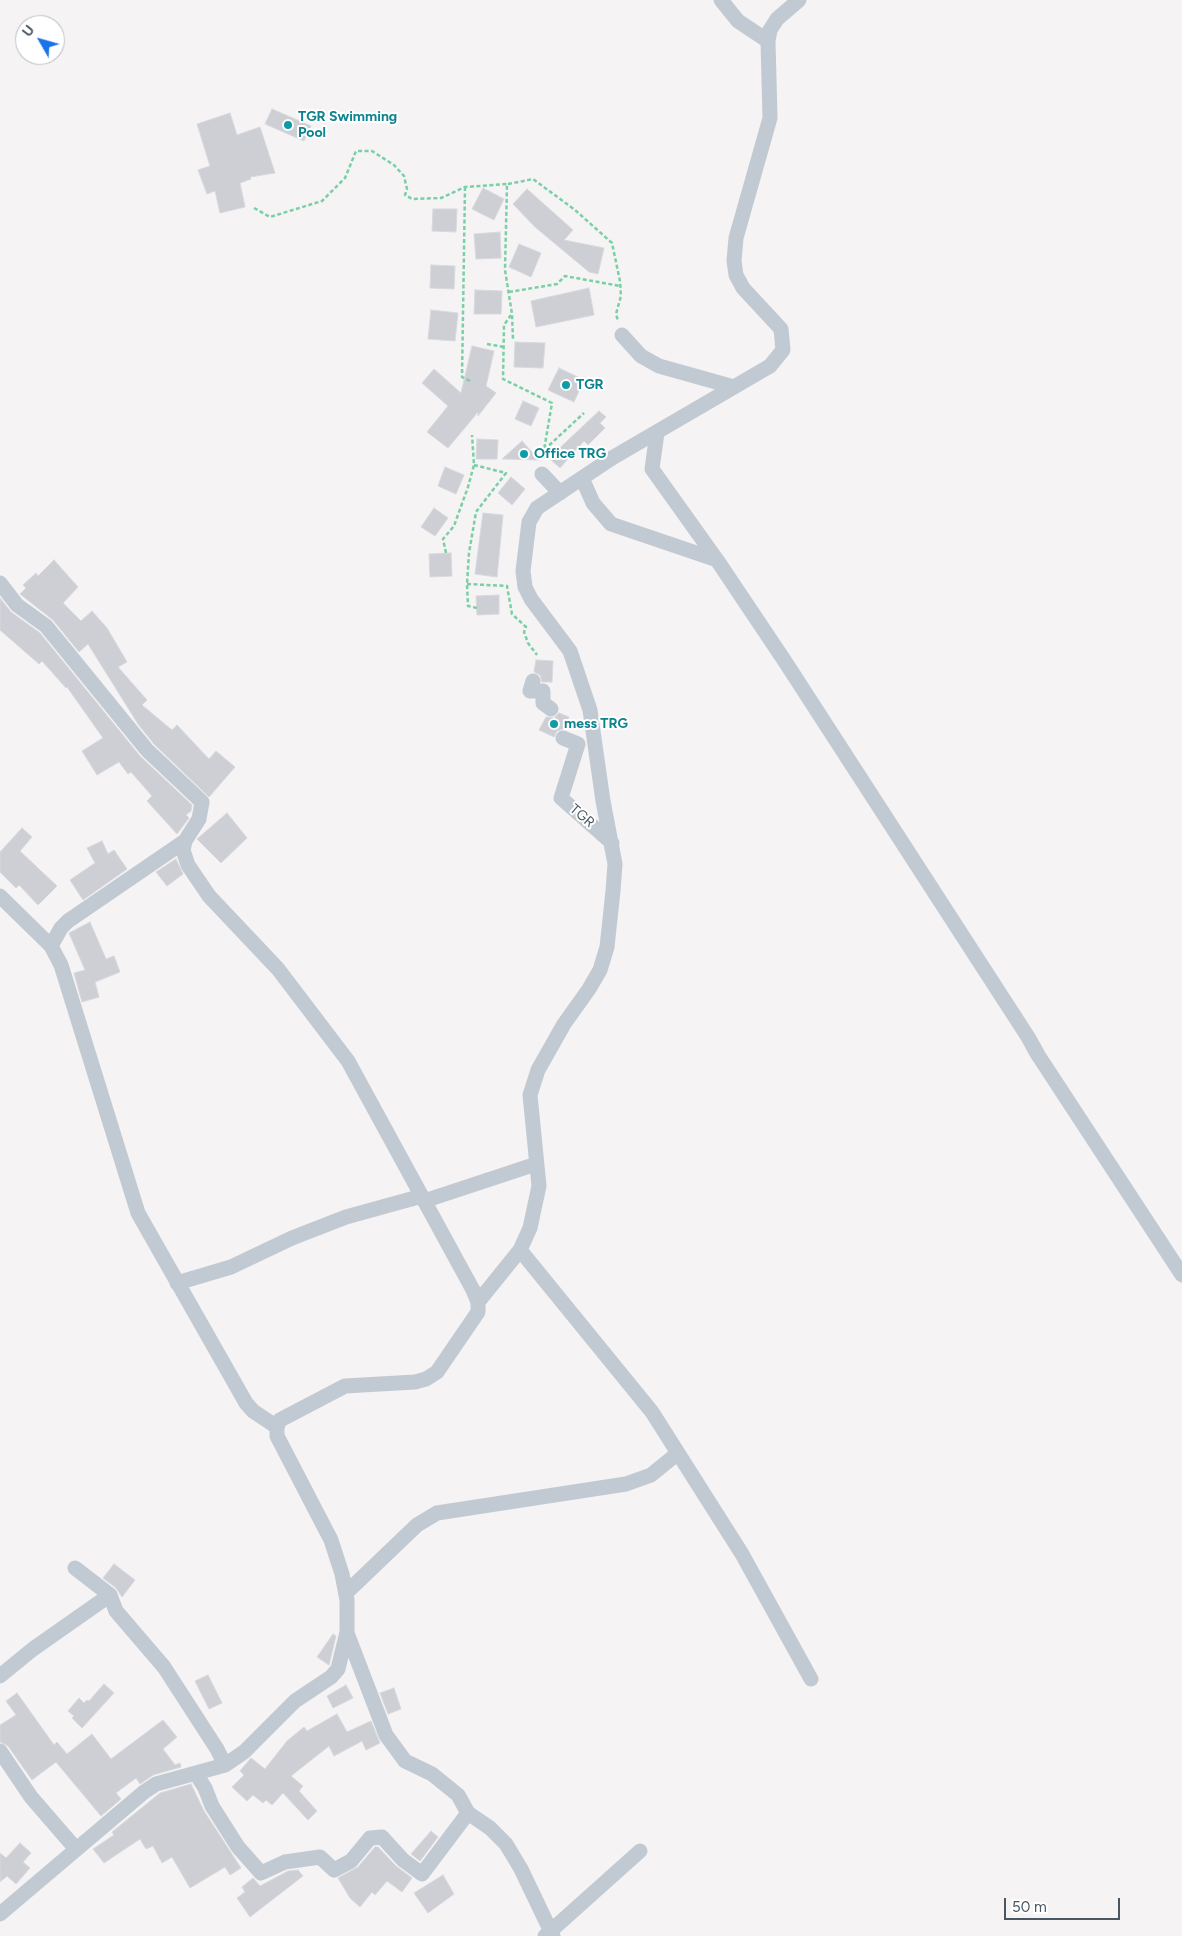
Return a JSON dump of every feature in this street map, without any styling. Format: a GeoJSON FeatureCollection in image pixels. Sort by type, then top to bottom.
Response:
{"type":"FeatureCollection","features":[{"type":"Feature","properties":{"kind":"street"},"geometry":{"type":"LineString","coordinates":[[722,0],[738,21],[768,41]]}},
{"type":"Feature","properties":{"kind":"street"},"geometry":{"type":"LineString","coordinates":[[478,1302],[520,1250],[530,1228],[538,1186],[530,1095],[538,1070],[564,1024],[590,990],[600,970],[607,947],[614,891],[615,864],[612,842],[603,801],[590,710],[578,668],[570,651],[553,630],[525,587],[523,572],[529,522],[537,508],[612,458],[770,366],[783,350],[781,329],[743,288],[736,275],[734,261],[736,238],[770,118],[768,41],[770,30],[777,19],[799,0]]}},
{"type":"Feature","properties":{"kind":"street"},"geometry":{"type":"LineString","coordinates":[[622,335],[641,356],[659,366],[734,387]]}},
{"type":"Feature","properties":{"kind":"street"},"geometry":{"type":"LineString","coordinates":[[657,433],[652,470],[717,560],[1182,1275]]}},
{"type":"Feature","properties":{"kind":"street"},"geometry":{"type":"LineString","coordinates":[[542,474],[560,493]]}},
{"type":"Feature","properties":{"kind":"street"},"geometry":{"type":"LineString","coordinates":[[582,478],[593,503],[611,524],[717,560]]}},
{"type":"Feature","properties":{"kind":"street"},"geometry":{"type":"LineString","coordinates":[[0,583],[16,605],[46,626],[147,750],[202,802],[199,819],[185,841],[182,850],[197,881],[278,969],[348,1061],[478,1302],[478,1312],[474,1322],[436,1372],[415,1382],[345,1386],[280,1420],[277,1427],[277,1436],[331,1540],[338,1557],[346,1593],[347,1632],[338,1668],[331,1677],[295,1701],[244,1752],[225,1765],[168,1780],[150,1788],[0,1914]]}},
{"type":"Feature","properties":{"kind":"street"},"geometry":{"type":"LineString","coordinates":[[533,681],[530,691],[543,691],[544,703],[551,709]]}},
{"type":"Feature","properties":{"kind":"street","name":"TGR"},"geometry":{"type":"LineString","coordinates":[[563,738],[578,744],[561,798],[612,842]]}},
{"type":"Feature","properties":{"kind":"street"},"geometry":{"type":"LineString","coordinates":[[51,946],[61,928],[68,921],[185,841]]}},
{"type":"Feature","properties":{"kind":"street"},"geometry":{"type":"LineString","coordinates":[[0,896],[51,946],[61,965],[134,1203],[177,1283],[246,1403],[253,1411],[277,1427]]}},
{"type":"Feature","properties":{"kind":"street"},"geometry":{"type":"LineString","coordinates":[[177,1283],[231,1267],[292,1238],[346,1217],[423,1198],[536,1164]]}},
{"type":"Feature","properties":{"kind":"street"},"geometry":{"type":"LineString","coordinates":[[520,1250],[570,1314],[652,1412],[742,1554],[811,1679]]}},
{"type":"Feature","properties":{"kind":"street"},"geometry":{"type":"LineString","coordinates":[[346,1593],[417,1525],[437,1513],[626,1484],[651,1475],[678,1453]]}},
{"type":"Feature","properties":{"kind":"street"},"geometry":{"type":"LineString","coordinates":[[75,1568],[110,1595],[116,1612],[164,1667],[218,1749],[225,1765]]}},
{"type":"Feature","properties":{"kind":"street"},"geometry":{"type":"LineString","coordinates":[[0,1676],[33,1649],[110,1595]]}},
{"type":"Feature","properties":{"kind":"street"},"geometry":{"type":"LineString","coordinates":[[347,1632],[386,1735],[405,1761],[432,1774],[458,1796],[468,1813],[490,1828],[506,1844],[525,1877],[549,1934],[640,1851]]}},
{"type":"Feature","properties":{"kind":"street"},"geometry":{"type":"LineString","coordinates":[[0,1752],[31,1797],[76,1849]]}},
{"type":"Feature","properties":{"kind":"street"},"geometry":{"type":"LineString","coordinates":[[196,1774],[205,1788],[212,1806],[238,1847],[261,1873],[285,1862],[320,1857],[334,1870],[351,1861],[370,1838],[382,1837],[403,1860],[422,1874],[468,1813]]}},
{"type":"Feature","properties":{"kind":"path"},"geometry":{"type":"LineString","coordinates":[[254,208],[270,217],[322,201],[346,178],[356,151],[372,151],[394,165],[404,176],[407,189],[405,195],[412,199],[441,198],[465,187],[508,184],[534,179],[575,210],[612,243],[617,261],[621,296],[616,314],[622,335]]}},
{"type":"Feature","properties":{"kind":"path"},"geometry":{"type":"LineString","coordinates":[[508,184],[505,270],[512,314],[513,339]]}},
{"type":"Feature","properties":{"kind":"path"},"geometry":{"type":"LineString","coordinates":[[465,187],[462,377],[470,381]]}},
{"type":"Feature","properties":{"kind":"path"},"geometry":{"type":"LineString","coordinates":[[509,292],[557,284],[565,276],[620,286]]}},
{"type":"Feature","properties":{"kind":"path"},"geometry":{"type":"LineString","coordinates":[[512,314],[504,325],[504,379],[552,403],[544,450],[584,413]]}},
{"type":"Feature","properties":{"kind":"path"},"geometry":{"type":"LineString","coordinates":[[487,344],[504,347]]}},
{"type":"Feature","properties":{"kind":"path"},"geometry":{"type":"LineString","coordinates":[[446,553],[443,539],[454,526],[474,465],[472,435]]}},
{"type":"Feature","properties":{"kind":"path"},"geometry":{"type":"LineString","coordinates":[[474,465],[506,473],[476,512],[469,553],[467,584],[468,606],[476,608]]}},
{"type":"Feature","properties":{"kind":"path"},"geometry":{"type":"LineString","coordinates":[[467,584],[507,586],[512,614],[526,627],[524,632],[528,643],[537,656]]}},
{"type":"Feature","properties":{"kind":"building","name":"TGR Swimming Pool"},"geometry":{"type":"Polygon","coordinates":[[[272,109],[311,126],[304,141],[265,124],[272,109]]]}},
{"type":"Feature","properties":{"kind":"building"},"geometry":{"type":"Polygon","coordinates":[[[230,113],[237,135],[260,127],[275,173],[250,177],[251,179],[240,183],[245,207],[220,213],[215,191],[207,194],[198,170],[210,166],[197,124],[230,113]]]}},
{"type":"Feature","properties":{"kind":"building"},"geometry":{"type":"Polygon","coordinates":[[[483,188],[504,199],[494,220],[472,209],[483,188]]]}},
{"type":"Feature","properties":{"kind":"building"},"geometry":{"type":"Polygon","coordinates":[[[527,189],[573,230],[564,240],[604,248],[598,274],[589,272],[535,227],[513,204],[527,189]]]}},
{"type":"Feature","properties":{"kind":"building"},"geometry":{"type":"Polygon","coordinates":[[[433,209],[457,209],[456,232],[432,231],[433,209]]]}},
{"type":"Feature","properties":{"kind":"building"},"geometry":{"type":"Polygon","coordinates":[[[500,232],[501,258],[476,259],[474,234],[500,232]]]}},
{"type":"Feature","properties":{"kind":"building"},"geometry":{"type":"Polygon","coordinates":[[[519,244],[541,253],[531,277],[509,267],[519,244]]]}},
{"type":"Feature","properties":{"kind":"building"},"geometry":{"type":"Polygon","coordinates":[[[431,265],[455,266],[454,289],[430,288],[431,265]]]}},
{"type":"Feature","properties":{"kind":"building"},"geometry":{"type":"Polygon","coordinates":[[[589,288],[594,315],[536,327],[531,301],[589,288]]]}},
{"type":"Feature","properties":{"kind":"building"},"geometry":{"type":"Polygon","coordinates":[[[475,290],[502,291],[501,314],[474,314],[475,290]]]}},
{"type":"Feature","properties":{"kind":"building"},"geometry":{"type":"Polygon","coordinates":[[[431,310],[458,313],[455,341],[428,339],[431,310]]]}},
{"type":"Feature","properties":{"kind":"building"},"geometry":{"type":"Polygon","coordinates":[[[515,342],[545,343],[543,368],[514,367],[515,342]]]}},
{"type":"Feature","properties":{"kind":"building"},"geometry":{"type":"Polygon","coordinates":[[[472,346],[494,351],[486,386],[496,393],[478,416],[478,412],[448,448],[427,432],[448,406],[422,383],[434,369],[461,393],[472,346]]]}},
{"type":"Feature","properties":{"kind":"building","name":"TGR"},"geometry":{"type":"Polygon","coordinates":[[[559,368],[584,380],[574,402],[548,390],[559,368]]]}},
{"type":"Feature","properties":{"kind":"building","name":"TGR"},"geometry":{"type":"Polygon","coordinates":[[[523,401],[539,408],[531,426],[515,419],[523,401]]]}},
{"type":"Feature","properties":{"kind":"building"},"geometry":{"type":"Polygon","coordinates":[[[599,411],[606,417],[600,423],[605,428],[588,445],[584,441],[560,468],[549,458],[599,411]]]}},
{"type":"Feature","properties":{"kind":"building"},"geometry":{"type":"Polygon","coordinates":[[[477,439],[498,440],[497,459],[476,459],[477,439]]]}},
{"type":"Feature","properties":{"kind":"building","name":"Office TRG"},"geometry":{"type":"Polygon","coordinates":[[[522,441],[539,460],[502,459],[522,441]]]}},
{"type":"Feature","properties":{"kind":"building"},"geometry":{"type":"Polygon","coordinates":[[[445,467],[464,475],[456,494],[438,486],[445,467]]]}},
{"type":"Feature","properties":{"kind":"building"},"geometry":{"type":"Polygon","coordinates":[[[511,477],[525,489],[512,505],[498,493],[511,477]]]}},
{"type":"Feature","properties":{"kind":"building"},"geometry":{"type":"Polygon","coordinates":[[[434,508],[448,518],[435,536],[421,527],[434,508]]]}},
{"type":"Feature","properties":{"kind":"building"},"geometry":{"type":"Polygon","coordinates":[[[483,513],[503,515],[497,577],[475,574],[483,513]]]}},
{"type":"Feature","properties":{"kind":"building"},"geometry":{"type":"Polygon","coordinates":[[[451,553],[452,576],[430,577],[429,554],[451,553]]]}},
{"type":"Feature","properties":{"kind":"building"},"geometry":{"type":"Polygon","coordinates":[[[54,560],[78,587],[63,603],[81,621],[92,611],[107,628],[127,662],[118,667],[147,700],[142,705],[172,730],[177,725],[209,759],[216,751],[235,767],[209,797],[154,744],[138,724],[88,644],[79,652],[53,620],[20,594],[26,588],[23,585],[36,573],[38,576],[54,560]]]}},
{"type":"Feature","properties":{"kind":"building"},"geometry":{"type":"Polygon","coordinates":[[[499,595],[499,614],[477,615],[476,596],[499,595]]]}},
{"type":"Feature","properties":{"kind":"building"},"geometry":{"type":"Polygon","coordinates":[[[0,598],[11,612],[40,633],[140,756],[192,805],[191,811],[186,815],[189,818],[177,834],[147,801],[152,796],[131,772],[128,774],[119,762],[97,775],[82,751],[103,738],[67,687],[42,661],[39,664],[0,630],[0,598]]]}},
{"type":"Feature","properties":{"kind":"building","name":"mess TRG"},"geometry":{"type":"Polygon","coordinates":[[[536,660],[553,661],[552,682],[542,682],[540,675],[534,672],[536,660]]]}},
{"type":"Feature","properties":{"kind":"building","name":"mess TRG"},"geometry":{"type":"Polygon","coordinates":[[[559,713],[569,717],[563,729],[557,731],[554,737],[539,730],[546,717],[554,718],[559,713]]]}},
{"type":"Feature","properties":{"kind":"building"},"geometry":{"type":"Polygon","coordinates":[[[227,813],[247,838],[221,863],[197,839],[227,813]]]}},
{"type":"Feature","properties":{"kind":"building"},"geometry":{"type":"Polygon","coordinates":[[[22,828],[32,837],[20,851],[57,886],[38,905],[19,885],[16,888],[0,872],[0,852],[22,828]]]}},
{"type":"Feature","properties":{"kind":"building"},"geometry":{"type":"Polygon","coordinates":[[[102,841],[108,854],[114,850],[127,869],[83,900],[70,880],[95,863],[87,848],[102,841]]]}},
{"type":"Feature","properties":{"kind":"building"},"geometry":{"type":"Polygon","coordinates":[[[176,859],[183,874],[167,886],[156,872],[176,859]]]}},
{"type":"Feature","properties":{"kind":"building"},"geometry":{"type":"Polygon","coordinates":[[[90,922],[106,959],[114,956],[120,972],[95,982],[99,997],[82,1002],[74,973],[85,970],[69,933],[90,922]]]}},
{"type":"Feature","properties":{"kind":"building"},"geometry":{"type":"Polygon","coordinates":[[[114,1564],[135,1580],[122,1597],[116,1588],[103,1578],[114,1564]]]}},
{"type":"Feature","properties":{"kind":"building"},"geometry":{"type":"Polygon","coordinates":[[[333,1634],[336,1636],[329,1665],[317,1657],[333,1634]]]}},
{"type":"Feature","properties":{"kind":"building"},"geometry":{"type":"Polygon","coordinates":[[[208,1675],[222,1703],[209,1709],[195,1681],[208,1675]]]}},
{"type":"Feature","properties":{"kind":"building"},"geometry":{"type":"Polygon","coordinates":[[[104,1684],[114,1693],[82,1728],[68,1711],[79,1698],[84,1703],[87,1700],[89,1701],[104,1684]]]}},
{"type":"Feature","properties":{"kind":"building"},"geometry":{"type":"Polygon","coordinates":[[[346,1685],[353,1698],[333,1708],[327,1696],[346,1685]]]}},
{"type":"Feature","properties":{"kind":"building"},"geometry":{"type":"Polygon","coordinates":[[[394,1688],[401,1709],[388,1714],[380,1693],[394,1688]]]}},
{"type":"Feature","properties":{"kind":"building"},"geometry":{"type":"Polygon","coordinates":[[[17,1693],[54,1745],[57,1742],[67,1754],[92,1734],[111,1759],[163,1720],[177,1737],[163,1749],[175,1765],[180,1763],[181,1767],[153,1775],[140,1784],[136,1778],[116,1793],[121,1799],[101,1816],[56,1762],[32,1780],[8,1746],[0,1742],[0,1725],[16,1715],[6,1701],[17,1693]]]}},
{"type":"Feature","properties":{"kind":"building"},"geometry":{"type":"Polygon","coordinates":[[[337,1714],[347,1732],[371,1721],[380,1743],[366,1750],[362,1741],[334,1756],[329,1746],[291,1776],[303,1786],[299,1791],[317,1811],[308,1820],[283,1793],[272,1805],[266,1800],[263,1803],[253,1795],[247,1801],[232,1787],[244,1775],[240,1771],[251,1758],[265,1769],[287,1741],[304,1727],[307,1731],[337,1714]]]}},
{"type":"Feature","properties":{"kind":"building"},"geometry":{"type":"Polygon","coordinates":[[[191,1784],[204,1811],[241,1868],[230,1875],[225,1867],[190,1888],[172,1857],[162,1863],[153,1846],[146,1849],[140,1839],[104,1863],[93,1849],[114,1835],[112,1832],[160,1793],[191,1784]]]}},
{"type":"Feature","properties":{"kind":"building"},"geometry":{"type":"Polygon","coordinates":[[[431,1831],[438,1837],[420,1861],[411,1854],[431,1831]]]}},
{"type":"Feature","properties":{"kind":"building"},"geometry":{"type":"Polygon","coordinates":[[[20,1843],[31,1853],[23,1862],[30,1868],[16,1884],[7,1876],[0,1882],[0,1853],[6,1858],[20,1843]]]}},
{"type":"Feature","properties":{"kind":"building"},"geometry":{"type":"Polygon","coordinates":[[[375,1847],[378,1847],[396,1866],[412,1878],[402,1892],[387,1881],[375,1895],[372,1892],[360,1907],[350,1898],[338,1878],[358,1867],[375,1847]]]}},
{"type":"Feature","properties":{"kind":"building"},"geometry":{"type":"Polygon","coordinates":[[[298,1870],[303,1876],[250,1917],[237,1898],[245,1892],[242,1887],[253,1878],[260,1886],[288,1871],[298,1870]]]}},
{"type":"Feature","properties":{"kind":"building"},"geometry":{"type":"Polygon","coordinates":[[[443,1875],[454,1894],[428,1913],[414,1893],[443,1875]]]}},
{"type":"Feature","properties":{"kind":"place","name":"TGR Swimming Pool"},"geometry":{"type":"Point","coordinates":[288,125]}},
{"type":"Feature","properties":{"kind":"place","name":"TGR"},"geometry":{"type":"Point","coordinates":[566,385]}},
{"type":"Feature","properties":{"kind":"place","name":"Office TRG"},"geometry":{"type":"Point","coordinates":[524,454]}},
{"type":"Feature","properties":{"kind":"place","name":"mess TRG"},"geometry":{"type":"Point","coordinates":[554,724]}}]}
